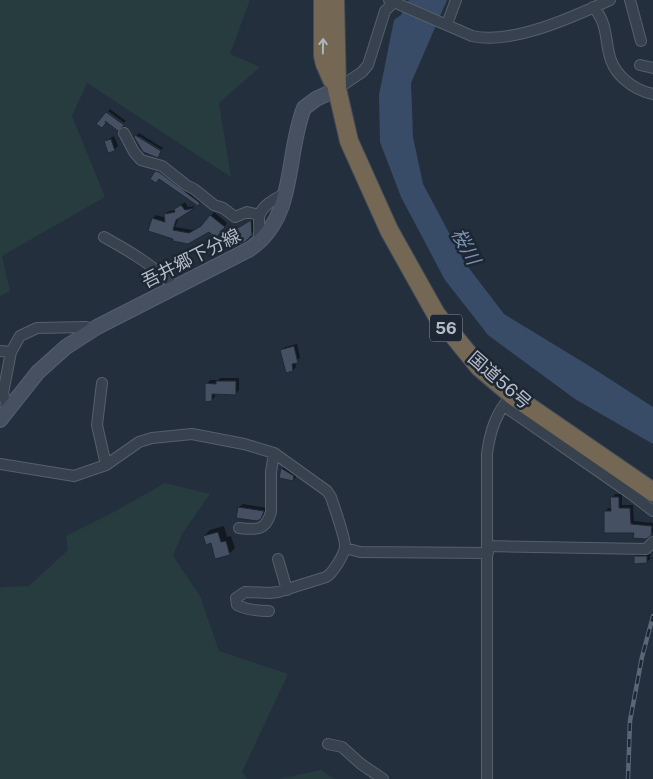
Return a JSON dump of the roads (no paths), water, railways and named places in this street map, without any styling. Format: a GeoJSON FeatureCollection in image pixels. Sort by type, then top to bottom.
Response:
{"type":"FeatureCollection","features":[{"type":"Feature","properties":{"kind":"highway","name":"国道56号"},"geometry":{"type":"LineString","coordinates":[[323,0],[323,56],[337,89]]}},
{"type":"Feature","properties":{"kind":"highway","name":"国道56号"},"geometry":{"type":"LineString","coordinates":[[335,0],[337,89],[349,141],[389,230],[436,314],[457,342],[508,401],[653,492]]}},
{"type":"Feature","properties":{"kind":"main road","name":"吾井郷下分線"},"geometry":{"type":"LineString","coordinates":[[4,414],[38,372],[59,352],[89,331],[258,244],[278,219],[286,193],[304,108],[316,98],[337,89]]}},
{"type":"Feature","properties":{"kind":"street"},"geometry":{"type":"LineString","coordinates":[[445,23],[456,0]]}},
{"type":"Feature","properties":{"kind":"street"},"geometry":{"type":"LineString","coordinates":[[337,89],[362,72],[368,65],[385,11],[396,2],[472,36],[485,39],[532,31],[610,0]]}},
{"type":"Feature","properties":{"kind":"street"},"geometry":{"type":"LineString","coordinates":[[630,0],[641,41]]}},
{"type":"Feature","properties":{"kind":"street"},"geometry":{"type":"LineString","coordinates":[[593,8],[603,20],[608,53],[614,69],[631,85],[653,94]]}},
{"type":"Feature","properties":{"kind":"street"},"geometry":{"type":"LineString","coordinates":[[640,65],[653,68]]}},
{"type":"Feature","properties":{"kind":"street"},"geometry":{"type":"LineString","coordinates":[[124,133],[134,152],[141,160],[162,166],[186,185],[235,217],[247,212],[259,215]]}},
{"type":"Feature","properties":{"kind":"street"},"geometry":{"type":"LineString","coordinates":[[258,244],[260,235],[259,215],[270,203],[286,193]]}},
{"type":"Feature","properties":{"kind":"street"},"geometry":{"type":"LineString","coordinates":[[104,237],[157,270],[175,287]]}},
{"type":"Feature","properties":{"kind":"street"},"geometry":{"type":"LineString","coordinates":[[4,414],[5,351],[20,336],[37,328],[86,327],[89,331]]}},
{"type":"Feature","properties":{"kind":"street"},"geometry":{"type":"LineString","coordinates":[[102,383],[98,426],[106,465]]}},
{"type":"Feature","properties":{"kind":"street"},"geometry":{"type":"LineString","coordinates":[[487,779],[487,454],[495,420],[508,401],[653,511]]}},
{"type":"Feature","properties":{"kind":"street"},"geometry":{"type":"LineString","coordinates":[[0,464],[74,476],[106,465],[139,442],[152,438],[188,433],[244,444],[274,453],[328,491],[345,548],[331,574],[287,590],[270,593],[245,592],[236,598],[237,605],[241,607],[269,611]]}},
{"type":"Feature","properties":{"kind":"street"},"geometry":{"type":"LineString","coordinates":[[238,528],[258,529],[266,525],[270,518],[271,472],[274,453]]}},
{"type":"Feature","properties":{"kind":"street"},"geometry":{"type":"LineString","coordinates":[[345,548],[360,552],[646,548],[653,542]]}},
{"type":"Feature","properties":{"kind":"street"},"geometry":{"type":"LineString","coordinates":[[278,559],[287,590]]}},
{"type":"Feature","properties":{"kind":"street"},"geometry":{"type":"LineString","coordinates":[[328,744],[342,747],[361,764],[383,779]]}},
{"type":"Feature","properties":{"kind":"water"},"geometry":{"type":"Polygon","coordinates":[[[409,0],[447,0],[411,83],[413,137],[423,184],[465,263],[504,314],[653,407],[653,444],[575,399],[488,335],[445,280],[401,197],[380,142],[379,95],[394,20],[401,15],[409,0]]]}},
{"type":"Feature","properties":{"kind":"railway"},"geometry":{"type":"LineString","coordinates":[[628,779],[630,721],[642,657],[653,616]]}},
{"type":"Feature","properties":{"kind":"water label","name":"桜川"},"geometry":{"type":"Point","coordinates":[466,246]}}]}
